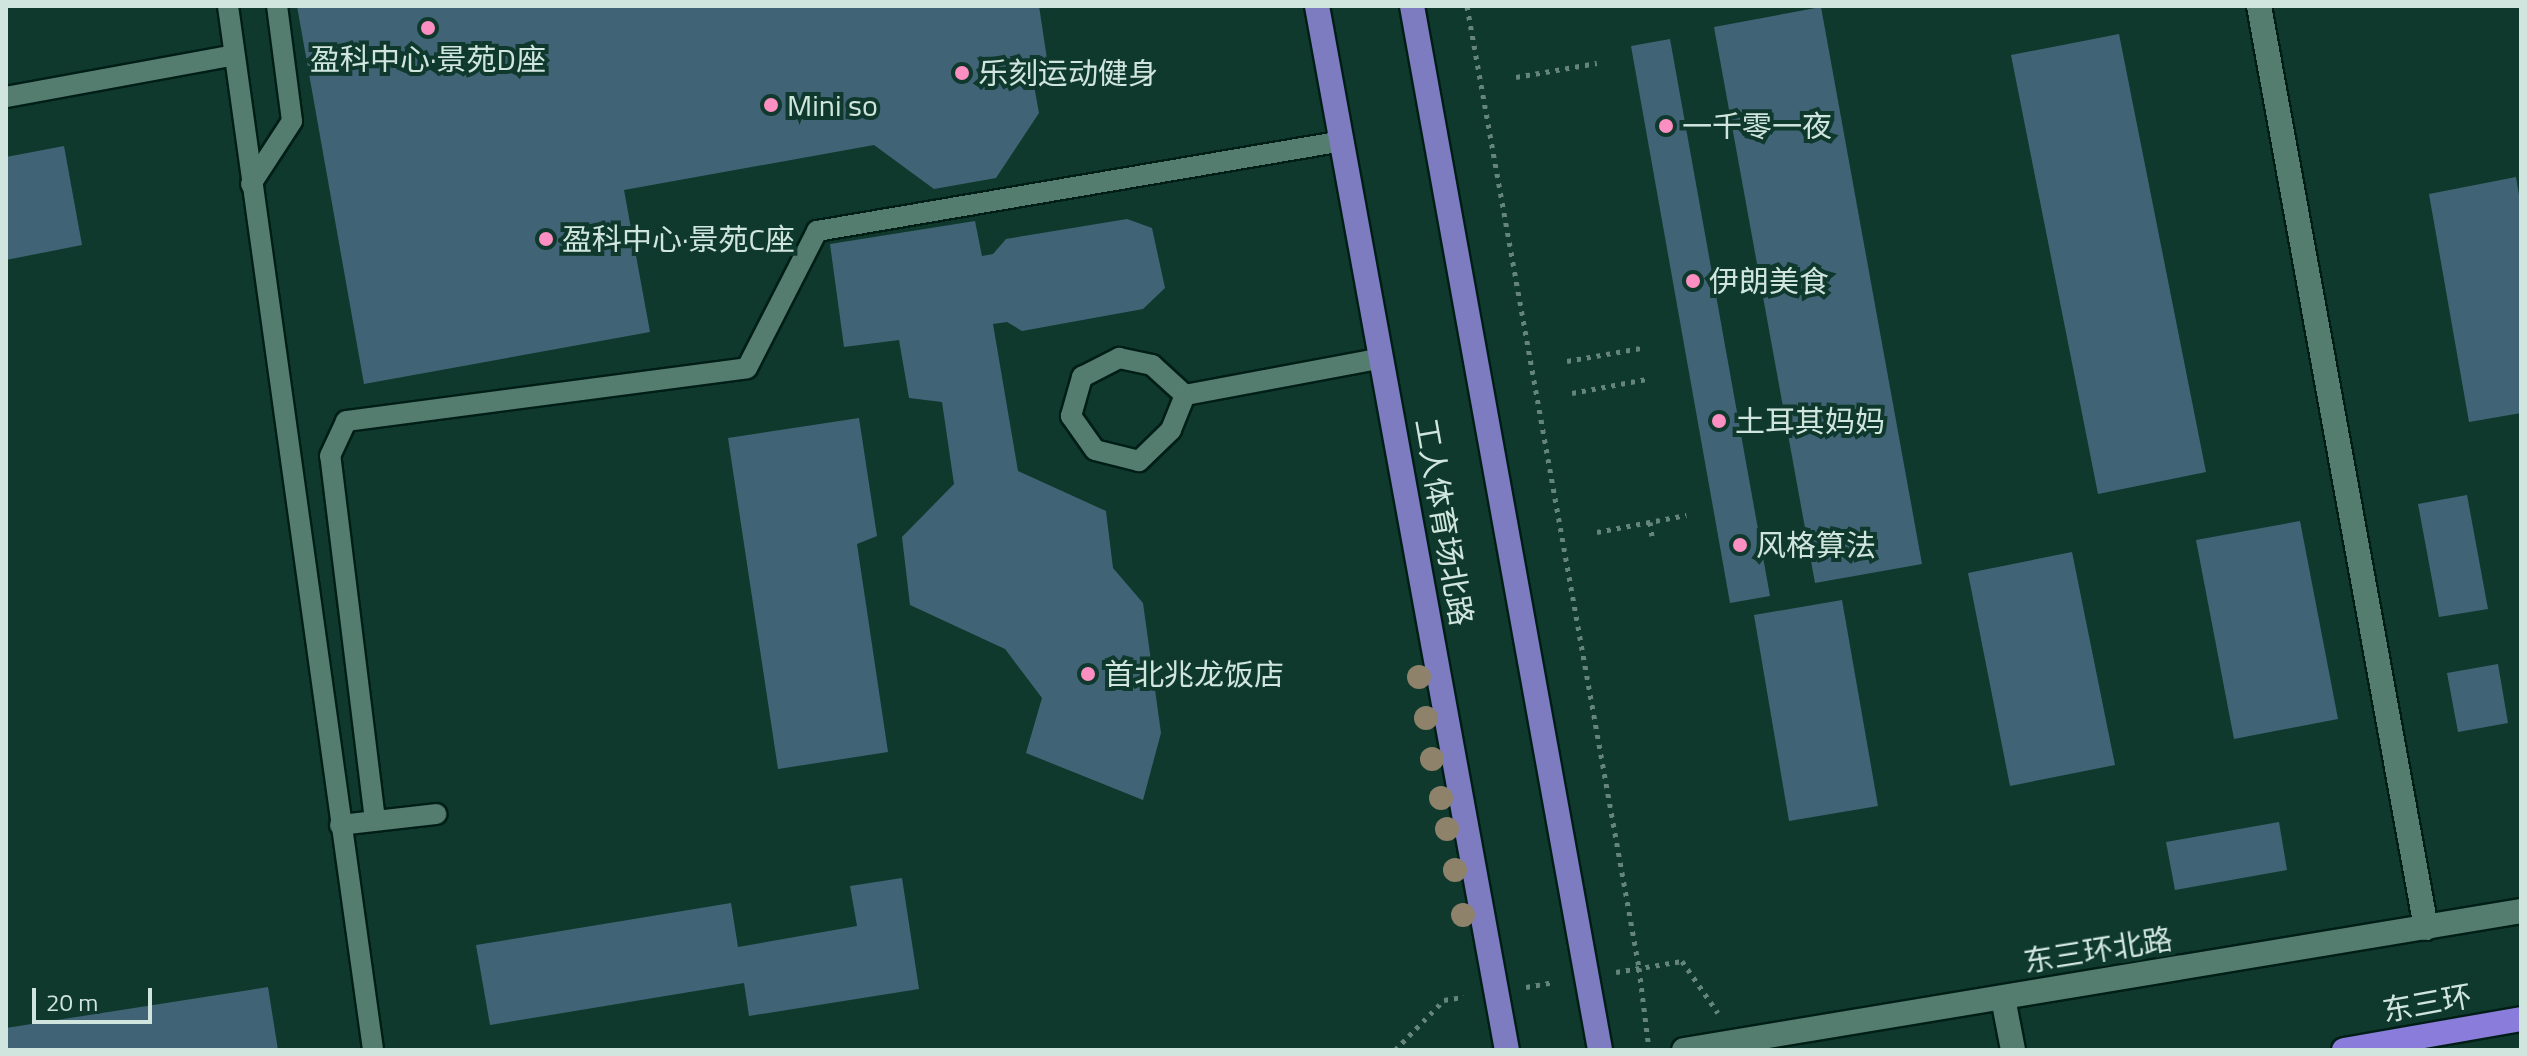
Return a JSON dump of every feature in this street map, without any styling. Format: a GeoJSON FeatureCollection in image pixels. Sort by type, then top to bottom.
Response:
{"type":"FeatureCollection","features":[{"type":"Feature","properties":{"kind":"highway","name":"东三环"},"geometry":{"type":"LineString","coordinates":[[2344,1050],[2521,1019]]}},
{"type":"Feature","properties":{"kind":"main road","name":"工人体育场北路"},"geometry":{"type":"LineString","coordinates":[[1317,6],[1507,1050]]}},
{"type":"Feature","properties":{"kind":"main road","name":"工人体育场北路"},"geometry":{"type":"LineString","coordinates":[[1412,6],[1600,1050]]}},
{"type":"Feature","properties":{"kind":"street"},"geometry":{"type":"LineString","coordinates":[[2259,6],[2426,928]]}},
{"type":"Feature","properties":{"kind":"street","name":"东三环北路"},"geometry":{"type":"LineString","coordinates":[[1684,1050],[2521,911]]}},
{"type":"Feature","properties":{"kind":"street"},"geometry":{"type":"LineString","coordinates":[[2003,998],[2013,1050]]}},
{"type":"Feature","properties":{"kind":"lane"},"geometry":{"type":"LineString","coordinates":[[228,6],[332,737],[340,825],[373,1050]]}},
{"type":"Feature","properties":{"kind":"lane"},"geometry":{"type":"LineString","coordinates":[[251,184],[292,121],[277,6]]}},
{"type":"Feature","properties":{"kind":"lane"},"geometry":{"type":"LineString","coordinates":[[6,97],[234,55]]}},
{"type":"Feature","properties":{"kind":"lane"},"geometry":{"type":"LineString","coordinates":[[375,820],[330,456],[346,421],[747,368],[817,231],[1343,141]]}},
{"type":"Feature","properties":{"kind":"lane"},"geometry":{"type":"LineString","coordinates":[[1119,358],[1152,365],[1185,395],[1171,430],[1139,461],[1095,450],[1071,416],[1082,377],[1119,358]]}},
{"type":"Feature","properties":{"kind":"lane"},"geometry":{"type":"LineString","coordinates":[[1185,395],[1382,358]]}},
{"type":"Feature","properties":{"kind":"lane"},"geometry":{"type":"LineString","coordinates":[[340,825],[436,814]]}},
{"type":"Feature","properties":{"kind":"path"},"geometry":{"type":"LineString","coordinates":[[1467,6],[1639,968],[1649,1050]]}},
{"type":"Feature","properties":{"kind":"path"},"geometry":{"type":"LineString","coordinates":[[1516,77],[1597,63]]}},
{"type":"Feature","properties":{"kind":"path"},"geometry":{"type":"LineString","coordinates":[[1567,361],[1641,348]]}},
{"type":"Feature","properties":{"kind":"path"},"geometry":{"type":"LineString","coordinates":[[1572,393],[1647,379]]}},
{"type":"Feature","properties":{"kind":"path"},"geometry":{"type":"LineString","coordinates":[[1597,532],[1686,515]]}},
{"type":"Feature","properties":{"kind":"path"},"geometry":{"type":"LineString","coordinates":[[1650,522],[1652,536]]}},
{"type":"Feature","properties":{"kind":"path"},"geometry":{"type":"LineString","coordinates":[[1682,961],[1738,1041]]}},
{"type":"Feature","properties":{"kind":"building"},"geometry":{"type":"Polygon","coordinates":[[[297,6],[1039,6],[1047,59],[1033,80],[1039,113],[996,178],[934,189],[874,145],[624,190],[650,332],[364,384],[297,6]]]}},
{"type":"Feature","properties":{"kind":"building"},"geometry":{"type":"Polygon","coordinates":[[[1821,7],[1922,564],[1815,583],[1714,27],[1821,7]]]}},
{"type":"Feature","properties":{"kind":"building"},"geometry":{"type":"Polygon","coordinates":[[[2119,34],[2206,472],[2098,494],[2011,55],[2119,34]]]}},
{"type":"Feature","properties":{"kind":"building"},"geometry":{"type":"Polygon","coordinates":[[[1670,39],[1770,596],[1730,603],[1631,46],[1670,39]]]}},
{"type":"Feature","properties":{"kind":"building"},"geometry":{"type":"Polygon","coordinates":[[[64,146],[82,245],[6,260],[6,157],[64,146]]]}},
{"type":"Feature","properties":{"kind":"building"},"geometry":{"type":"Polygon","coordinates":[[[2516,177],[2521,207],[2521,413],[2469,422],[2429,194],[2516,177]]]}},
{"type":"Feature","properties":{"kind":"building"},"geometry":{"type":"Polygon","coordinates":[[[1127,219],[1152,228],[1165,288],[1143,309],[1022,331],[1007,322],[993,324],[1018,471],[1106,511],[1113,568],[1143,603],[1161,733],[1143,800],[1026,753],[1042,698],[1005,649],[910,605],[902,537],[954,484],[942,402],[909,398],[899,340],[844,347],[830,244],[975,221],[982,256],[993,254],[1006,239],[1127,219]]]}},
{"type":"Feature","properties":{"kind":"building"},"geometry":{"type":"Polygon","coordinates":[[[859,418],[877,536],[857,544],[888,752],[778,769],[728,438],[859,418]]]}},
{"type":"Feature","properties":{"kind":"building"},"geometry":{"type":"Polygon","coordinates":[[[2467,495],[2488,609],[2439,617],[2418,504],[2467,495]]]}},
{"type":"Feature","properties":{"kind":"building"},"geometry":{"type":"Polygon","coordinates":[[[2300,521],[2338,719],[2234,739],[2196,540],[2300,521]]]}},
{"type":"Feature","properties":{"kind":"building"},"geometry":{"type":"Polygon","coordinates":[[[2072,552],[2115,765],[2010,786],[1968,573],[2072,552]]]}},
{"type":"Feature","properties":{"kind":"building"},"geometry":{"type":"Polygon","coordinates":[[[1842,600],[1878,806],[1789,821],[1754,615],[1842,600]]]}},
{"type":"Feature","properties":{"kind":"building"},"geometry":{"type":"Polygon","coordinates":[[[2498,664],[2508,723],[2458,732],[2447,673],[2498,664]]]}},
{"type":"Feature","properties":{"kind":"building"},"geometry":{"type":"Polygon","coordinates":[[[2279,822],[2287,870],[2175,890],[2166,842],[2279,822]]]}},
{"type":"Feature","properties":{"kind":"building"},"geometry":{"type":"Polygon","coordinates":[[[902,878],[919,989],[749,1016],[744,983],[490,1025],[476,945],[731,903],[738,947],[857,926],[850,886],[902,878]]]}},
{"type":"Feature","properties":{"kind":"building"},"geometry":{"type":"Polygon","coordinates":[[[268,987],[278,1050],[6,1050],[6,1028],[268,987]]]}},
{"type":"Feature","properties":{"kind":"place","name":"盈科中心·景苑D座"},"geometry":{"type":"Point","coordinates":[428,28]}},
{"type":"Feature","properties":{"kind":"place","name":"乐刻运动健身"},"geometry":{"type":"Point","coordinates":[962,73]}},
{"type":"Feature","properties":{"kind":"place","name":"Mini so"},"geometry":{"type":"Point","coordinates":[771,105]}},
{"type":"Feature","properties":{"kind":"place","name":"一千零一夜"},"geometry":{"type":"Point","coordinates":[1666,126]}},
{"type":"Feature","properties":{"kind":"place","name":"盈科中心·景苑C座"},"geometry":{"type":"Point","coordinates":[546,239]}},
{"type":"Feature","properties":{"kind":"place","name":"伊朗美食"},"geometry":{"type":"Point","coordinates":[1693,281]}},
{"type":"Feature","properties":{"kind":"place","name":"土耳其妈妈"},"geometry":{"type":"Point","coordinates":[1719,421]}},
{"type":"Feature","properties":{"kind":"place","name":"风格算法"},"geometry":{"type":"Point","coordinates":[1740,545]}},
{"type":"Feature","properties":{"kind":"place","name":"首北兆龙饭店"},"geometry":{"type":"Point","coordinates":[1088,674]}}]}
